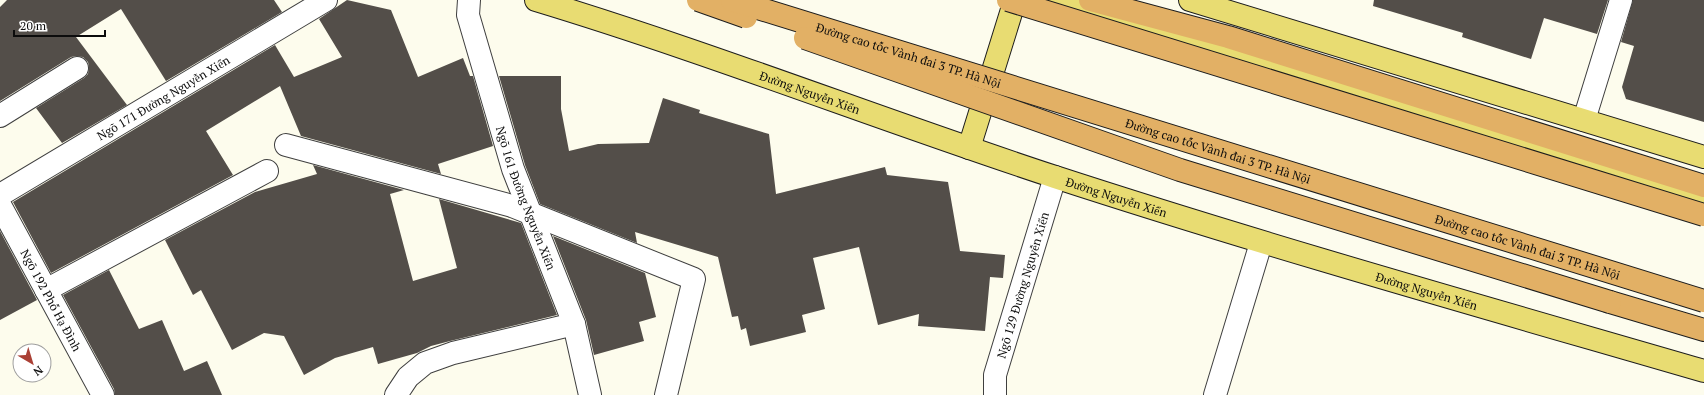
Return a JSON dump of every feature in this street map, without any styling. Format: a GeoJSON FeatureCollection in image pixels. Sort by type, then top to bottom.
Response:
{"type":"FeatureCollection","features":[{"type":"Feature","properties":{"kind":"highway"},"geometry":{"type":"LineString","coordinates":[[698,0],[1180,170],[1704,330]]}},
{"type":"Feature","properties":{"kind":"highway","name":"Đường cao tốc Vành đai 3 TP. Hà Nội"},"geometry":{"type":"LineString","coordinates":[[732,0],[1704,301]]}},
{"type":"Feature","properties":{"kind":"highway"},"geometry":{"type":"LineString","coordinates":[[1008,0],[1704,215]]}},
{"type":"Feature","properties":{"kind":"highway"},"geometry":{"type":"LineString","coordinates":[[1090,0],[1228,37],[1704,186]]}},
{"type":"Feature","properties":{"kind":"main road","name":"Đường Nguyễn Xiển"},"geometry":{"type":"LineString","coordinates":[[536,0],[631,29],[1055,177],[1262,243],[1704,371]]}},
{"type":"Feature","properties":{"kind":"main road"},"geometry":{"type":"LineString","coordinates":[[969,148],[1015,0]]}},
{"type":"Feature","properties":{"kind":"main road"},"geometry":{"type":"LineString","coordinates":[[1047,0],[1402,105],[1704,201]]}},
{"type":"Feature","properties":{"kind":"main road"},"geometry":{"type":"LineString","coordinates":[[1190,0],[1704,156]]}},
{"type":"Feature","properties":{"kind":"street","name":"Ngõ 171 Đường Nguyễn Xiển"},"geometry":{"type":"LineString","coordinates":[[0,195],[326,0]]}},
{"type":"Feature","properties":{"kind":"street","name":"Ngõ 161 Đường Nguyễn Xiển"},"geometry":{"type":"LineString","coordinates":[[469,0],[468,15],[513,169],[574,324],[590,395]]}},
{"type":"Feature","properties":{"kind":"street"},"geometry":{"type":"LineString","coordinates":[[1584,120],[1621,0]]}},
{"type":"Feature","properties":{"kind":"street"},"geometry":{"type":"LineString","coordinates":[[0,116],[77,68]]}},
{"type":"Feature","properties":{"kind":"street"},"geometry":{"type":"LineString","coordinates":[[286,145],[512,206],[694,279],[666,395]]}},
{"type":"Feature","properties":{"kind":"street"},"geometry":{"type":"LineString","coordinates":[[46,290],[268,172]]}},
{"type":"Feature","properties":{"kind":"street","name":"Ngõ 129 Đường Nguyễn Xiển"},"geometry":{"type":"LineString","coordinates":[[995,395],[995,375],[1055,177]]}},
{"type":"Feature","properties":{"kind":"street","name":"Ngõ 192 Phố Hạ Đình"},"geometry":{"type":"LineString","coordinates":[[0,205],[103,395]]}},
{"type":"Feature","properties":{"kind":"street"},"geometry":{"type":"LineString","coordinates":[[1215,395],[1262,243]]}},
{"type":"Feature","properties":{"kind":"street"},"geometry":{"type":"LineString","coordinates":[[396,395],[408,377],[425,363],[453,353],[574,324]]}},
{"type":"Feature","properties":{"kind":"building"},"geometry":{"type":"Polygon","coordinates":[[[7,0],[274,0],[282,12],[166,81],[121,9],[76,37],[127,105],[62,143],[36,108],[84,78],[88,74],[88,62],[83,57],[71,57],[0,101],[0,7],[7,0]]]}},
{"type":"Feature","properties":{"kind":"building"},"geometry":{"type":"Polygon","coordinates":[[[347,0],[391,10],[418,77],[463,58],[470,76],[473,76],[493,146],[438,164],[441,174],[301,136],[280,86],[206,131],[233,175],[51,273],[13,202],[275,45],[294,77],[342,57],[319,19],[347,0]]]}},
{"type":"Feature","properties":{"kind":"building"},"geometry":{"type":"Polygon","coordinates":[[[1374,0],[1608,0],[1597,34],[1544,18],[1531,59],[1462,37],[1463,33],[1373,6],[1374,0]]]}},
{"type":"Feature","properties":{"kind":"building"},"geometry":{"type":"Polygon","coordinates":[[[1633,0],[1704,0],[1704,122],[1626,99],[1622,87],[1634,46],[1621,42],[1633,0]]]}},
{"type":"Feature","properties":{"kind":"building"},"geometry":{"type":"Polygon","coordinates":[[[499,76],[561,76],[561,109],[569,151],[598,144],[649,143],[663,98],[700,110],[699,113],[769,134],[776,194],[885,167],[887,175],[948,182],[960,251],[1005,255],[1003,278],[990,277],[985,331],[918,326],[919,314],[878,325],[859,247],[813,258],[825,309],[802,315],[806,332],[750,346],[746,328],[741,330],[738,316],[732,317],[718,257],[635,232],[637,243],[540,204],[525,165],[499,76]]]}},
{"type":"Feature","properties":{"kind":"building"},"geometry":{"type":"Polygon","coordinates":[[[313,165],[404,190],[390,194],[413,281],[457,268],[439,199],[521,223],[557,315],[431,346],[417,353],[378,364],[373,347],[335,358],[304,375],[284,336],[264,333],[232,350],[201,290],[193,295],[165,240],[255,192],[317,174],[313,165]]]}},
{"type":"Feature","properties":{"kind":"building"},"geometry":{"type":"Polygon","coordinates":[[[0,231],[37,300],[0,320],[0,231]]]}},
{"type":"Feature","properties":{"kind":"building"},"geometry":{"type":"Polygon","coordinates":[[[553,236],[645,273],[656,317],[639,322],[644,341],[594,355],[586,320],[553,236]]]}},
{"type":"Feature","properties":{"kind":"building"},"geometry":{"type":"Polygon","coordinates":[[[109,270],[139,329],[162,320],[184,371],[207,361],[222,395],[115,395],[114,389],[63,295],[109,270]]]}}]}
